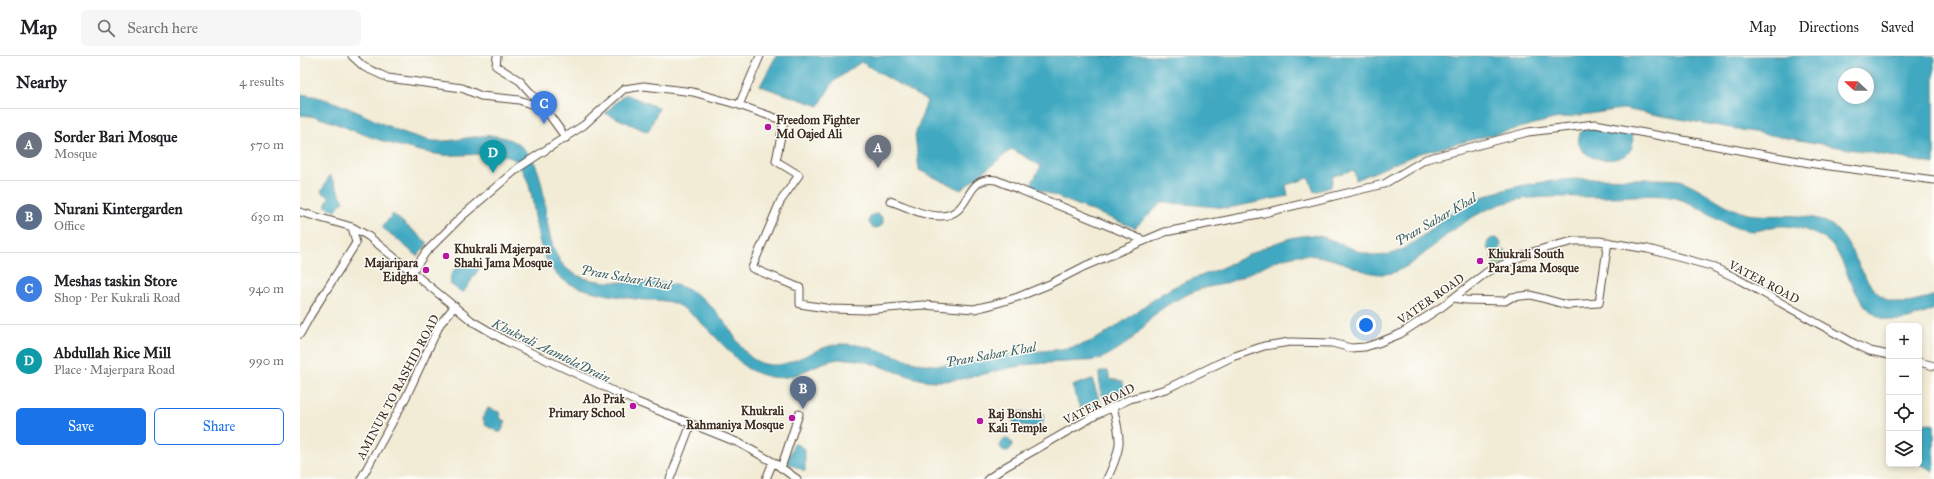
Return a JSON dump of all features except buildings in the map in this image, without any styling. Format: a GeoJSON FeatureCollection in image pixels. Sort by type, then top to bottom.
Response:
{"type":"FeatureCollection","features":[{"type":"Feature","properties":{"kind":"street"},"geometry":{"type":"LineString","coordinates":[[352,56],[364,67],[388,78],[462,88],[481,96],[519,100],[545,109]]}},
{"type":"Feature","properties":{"kind":"street"},"geometry":{"type":"LineString","coordinates":[[497,56],[496,66],[520,81],[545,109],[566,138]]}},
{"type":"Feature","properties":{"kind":"street"},"geometry":{"type":"LineString","coordinates":[[739,106],[760,56]]}},
{"type":"Feature","properties":{"kind":"street"},"geometry":{"type":"LineString","coordinates":[[412,272],[426,252],[461,217],[518,168],[584,125],[624,89],[644,86],[693,92],[784,121],[776,161],[800,175],[780,202],[752,268],[800,288],[800,304],[832,309],[865,310],[923,305],[974,309],[1018,297],[1143,240],[1165,232],[1264,213],[1384,184],[1426,159],[1528,132],[1595,124],[1815,164],[1934,180]]}},
{"type":"Feature","properties":{"kind":"street"},"geometry":{"type":"LineString","coordinates":[[890,201],[924,214],[941,216],[955,213],[963,205],[973,188],[981,180],[996,180],[1143,240]]}},
{"type":"Feature","properties":{"kind":"street"},"geometry":{"type":"LineString","coordinates":[[300,212],[352,227],[368,236],[472,321],[506,341],[637,402],[739,443],[773,462],[797,479]]}},
{"type":"Feature","properties":{"kind":"street"},"geometry":{"type":"LineString","coordinates":[[300,334],[356,243],[352,227]]}},
{"type":"Feature","properties":{"kind":"street","name":"VATER ROAD"},"geometry":{"type":"LineString","coordinates":[[988,479],[1073,427],[1113,407],[1144,394],[1166,389],[1232,357],[1264,346],[1290,342],[1332,343],[1351,348],[1365,347],[1378,343],[1400,334],[1454,298],[1486,272],[1529,253],[1549,246],[1574,241],[1608,242],[1648,249],[1711,266],[1736,278],[1855,344],[1886,354]]}},
{"type":"Feature","properties":{"kind":"street"},"geometry":{"type":"LineString","coordinates":[[1454,298],[1466,300],[1505,301],[1512,297],[1531,295],[1567,305],[1600,302],[1608,242]]}},
{"type":"Feature","properties":{"kind":"street","name":"AMINUR TO RASHID ROAD"},"geometry":{"type":"LineString","coordinates":[[361,479],[406,397],[440,324],[454,307]]}},
{"type":"Feature","properties":{"kind":"street"},"geometry":{"type":"LineString","coordinates":[[1922,363],[1934,366]]}},
{"type":"Feature","properties":{"kind":"street"},"geometry":{"type":"LineString","coordinates":[[1107,479],[1118,454],[1120,444],[1120,433],[1113,407]]}},
{"type":"Feature","properties":{"kind":"street"},"geometry":{"type":"LineString","coordinates":[[781,468],[799,414]]}},
{"type":"Feature","properties":{"kind":"street"},"geometry":{"type":"LineString","coordinates":[[670,479],[691,424]]}},
{"type":"Feature","properties":{"kind":"street"},"geometry":{"type":"LineString","coordinates":[[766,479],[773,462]]}},
{"type":"Feature","properties":{"kind":"green space"},"geometry":{"type":"Polygon","coordinates":[[[1505,250],[1510,261],[1495,267],[1491,256],[1505,250]]]}},
{"type":"Feature","properties":{"kind":"water"},"geometry":{"type":"Polygon","coordinates":[[[776,56],[1934,56],[1934,164],[1623,109],[1554,119],[1417,154],[1356,180],[1354,170],[1333,176],[1331,187],[1314,192],[1309,178],[1286,185],[1288,196],[1228,208],[1162,202],[1135,228],[1030,186],[1041,166],[1012,149],[961,190],[919,170],[915,135],[927,101],[861,62],[833,82],[819,106],[760,86],[776,56]]]}},
{"type":"Feature","properties":{"kind":"water"},"geometry":{"type":"Polygon","coordinates":[[[300,94],[329,100],[397,130],[428,140],[445,141],[477,136],[498,136],[518,144],[530,155],[538,170],[550,238],[556,254],[565,267],[577,275],[591,280],[607,282],[657,282],[673,284],[687,289],[707,302],[716,311],[748,355],[763,364],[773,365],[789,362],[823,348],[840,344],[865,346],[909,360],[932,365],[951,365],[1001,355],[1073,347],[1098,338],[1168,290],[1284,240],[1293,237],[1319,236],[1365,253],[1382,256],[1410,245],[1453,211],[1483,197],[1527,185],[1572,179],[1617,178],[1680,180],[1731,208],[1748,214],[1805,216],[1816,218],[1834,227],[1844,238],[1866,279],[1875,290],[1886,299],[1899,303],[1917,301],[1934,295],[1934,309],[1902,320],[1889,320],[1878,316],[1860,299],[1839,256],[1831,244],[1817,235],[1799,228],[1779,226],[1756,231],[1743,230],[1725,223],[1682,200],[1665,196],[1541,197],[1519,200],[1495,206],[1484,211],[1453,230],[1402,269],[1388,274],[1373,273],[1345,263],[1310,255],[1298,255],[1284,258],[1234,280],[1200,289],[1174,301],[1157,313],[1124,345],[1109,355],[1097,360],[1042,363],[1008,368],[972,377],[948,381],[936,381],[915,378],[866,362],[848,359],[822,363],[801,373],[779,378],[765,376],[748,369],[700,322],[680,306],[667,301],[643,300],[589,291],[569,284],[562,279],[551,268],[544,255],[539,240],[531,193],[527,179],[520,165],[515,160],[485,154],[442,155],[421,151],[370,137],[323,119],[300,115],[300,94]]]}},
{"type":"Feature","properties":{"kind":"water"},"geometry":{"type":"Polygon","coordinates":[[[625,94],[659,108],[648,132],[605,113],[625,94]]]}},
{"type":"Feature","properties":{"kind":"water"},"geometry":{"type":"Polygon","coordinates":[[[1594,128],[1619,131],[1632,135],[1632,147],[1626,154],[1617,159],[1605,160],[1593,157],[1584,152],[1579,144],[1580,133],[1584,129],[1594,128]]]}},
{"type":"Feature","properties":{"kind":"water"},"geometry":{"type":"Polygon","coordinates":[[[330,175],[344,202],[339,205],[336,211],[325,206],[330,197],[321,192],[330,175]]]}},
{"type":"Feature","properties":{"kind":"water"},"geometry":{"type":"Polygon","coordinates":[[[393,214],[428,243],[417,256],[382,227],[393,214]]]}},
{"type":"Feature","properties":{"kind":"water"},"geometry":{"type":"Polygon","coordinates":[[[873,214],[879,214],[883,218],[883,224],[879,228],[873,228],[869,224],[869,218],[873,214]]]}},
{"type":"Feature","properties":{"kind":"water"},"geometry":{"type":"Polygon","coordinates":[[[1491,238],[1497,238],[1501,242],[1501,248],[1497,252],[1491,252],[1487,248],[1487,242],[1491,238]]]}},
{"type":"Feature","properties":{"kind":"water"},"geometry":{"type":"Polygon","coordinates":[[[462,258],[479,269],[463,293],[450,284],[451,275],[462,258]]]}},
{"type":"Feature","properties":{"kind":"water"},"geometry":{"type":"Polygon","coordinates":[[[1108,371],[1110,379],[1122,381],[1125,389],[1102,396],[1100,390],[1099,373],[1108,371]]]}},
{"type":"Feature","properties":{"kind":"water"},"geometry":{"type":"Polygon","coordinates":[[[1092,379],[1101,405],[1096,409],[1088,411],[1080,408],[1072,386],[1092,379]]]}},
{"type":"Feature","properties":{"kind":"water"},"geometry":{"type":"Polygon","coordinates":[[[488,408],[499,412],[501,419],[506,421],[501,432],[498,432],[485,425],[483,418],[488,408]]]}},
{"type":"Feature","properties":{"kind":"water"},"geometry":{"type":"Polygon","coordinates":[[[1011,411],[1044,414],[1042,428],[1014,424],[1011,411]]]}},
{"type":"Feature","properties":{"kind":"water"},"geometry":{"type":"Polygon","coordinates":[[[1928,423],[1934,425],[1934,471],[1922,465],[1923,424],[1928,423]]]}},
{"type":"Feature","properties":{"kind":"water"},"geometry":{"type":"Polygon","coordinates":[[[1008,439],[1011,440],[1011,450],[1004,451],[1001,450],[1000,443],[1001,440],[1008,439]]]}},
{"type":"Feature","properties":{"kind":"water"},"geometry":{"type":"Polygon","coordinates":[[[794,443],[805,449],[805,471],[787,463],[794,443]]]}},
{"type":"Feature","properties":{"kind":"place","name":"Meshas taskin Store"},"geometry":{"type":"Point","coordinates":[544,124]}},
{"type":"Feature","properties":{"kind":"place","name":"Freedom Fighter Md Oajed Ali"},"geometry":{"type":"Point","coordinates":[768,127]}},
{"type":"Feature","properties":{"kind":"place","name":"Sorder Bari Mosque"},"geometry":{"type":"Point","coordinates":[878,168]}},
{"type":"Feature","properties":{"kind":"place","name":"Abdullah Rice Mill"},"geometry":{"type":"Point","coordinates":[493,173]}},
{"type":"Feature","properties":{"kind":"place","name":"Khukrali Majerpara Shahi Jama Mosque"},"geometry":{"type":"Point","coordinates":[446,256]}},
{"type":"Feature","properties":{"kind":"place","name":"Khukrali South Para Jama Mosque"},"geometry":{"type":"Point","coordinates":[1480,261]}},
{"type":"Feature","properties":{"kind":"place","name":"Majaripara Eidgha"},"geometry":{"type":"Point","coordinates":[426,270]}},
{"type":"Feature","properties":{"kind":"place","name":"Alo Prak Primary School"},"geometry":{"type":"Point","coordinates":[633,406]}},
{"type":"Feature","properties":{"kind":"place","name":"Nurani Kintergarden"},"geometry":{"type":"Point","coordinates":[803,409]}},
{"type":"Feature","properties":{"kind":"place","name":"Khukrali Rahmaniya Mosque"},"geometry":{"type":"Point","coordinates":[792,418]}},
{"type":"Feature","properties":{"kind":"place","name":"Raj Bonshi Kali Temple"},"geometry":{"type":"Point","coordinates":[980,421]}},
{"type":"Feature","properties":{"kind":"water label","name":"Pran Sahar Khal"},"geometry":{"type":"Point","coordinates":[1436,220]}},
{"type":"Feature","properties":{"kind":"water label","name":"Pran Sahar Khal"},"geometry":{"type":"Point","coordinates":[626,278]}},
{"type":"Feature","properties":{"kind":"water label","name":"Khukrali AamtolaDrain"},"geometry":{"type":"Point","coordinates":[551,351]}},
{"type":"Feature","properties":{"kind":"water label","name":"Pran Sahar Khal"},"geometry":{"type":"Point","coordinates":[991,355]}}]}
